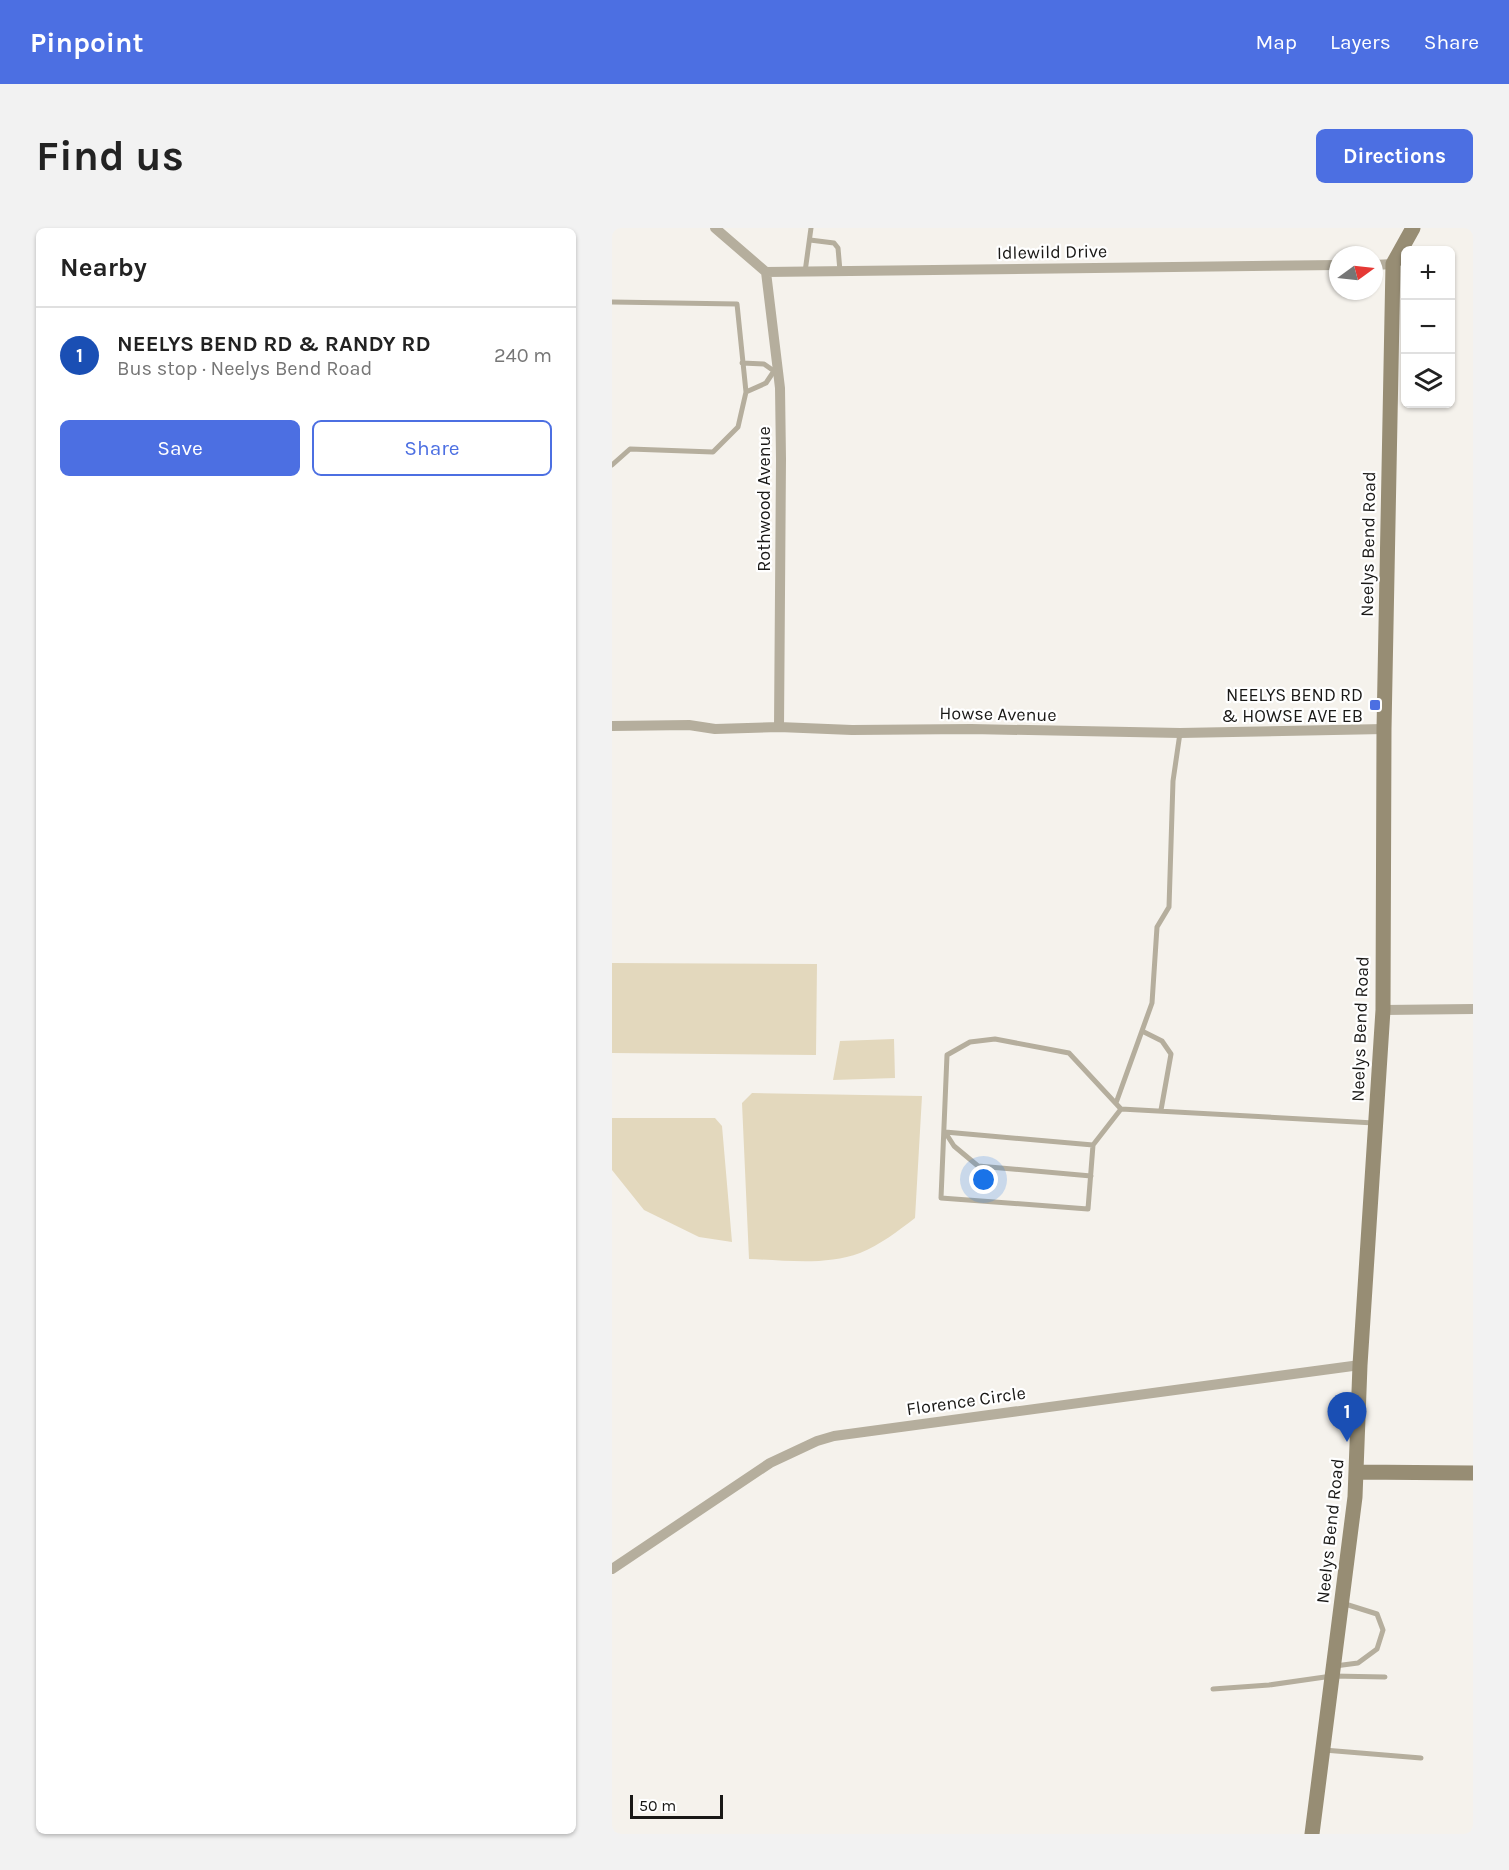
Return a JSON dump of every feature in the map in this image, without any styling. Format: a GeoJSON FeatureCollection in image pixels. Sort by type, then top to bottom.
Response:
{"type":"FeatureCollection","features":[{"type":"Feature","properties":{"kind":"main road","name":"Neelys Bend Road"},"geometry":{"type":"LineString","coordinates":[[1312,1834],[1357,1472],[1360,1365],[1383,1010],[1384,729],[1394,264],[1413,228]]}},
{"type":"Feature","properties":{"kind":"main road"},"geometry":{"type":"LineString","coordinates":[[1357,1472],[1473,1473]]}},
{"type":"Feature","properties":{"kind":"street"},"geometry":{"type":"LineString","coordinates":[[715,228],[766,272]]}},
{"type":"Feature","properties":{"kind":"street"},"geometry":{"type":"LineString","coordinates":[[1383,265],[1394,264]]}},
{"type":"Feature","properties":{"kind":"street","name":"Idlewild Drive"},"geometry":{"type":"LineString","coordinates":[[766,272],[1329,265]]}},
{"type":"Feature","properties":{"kind":"street","name":"Rothwood Avenue"},"geometry":{"type":"LineString","coordinates":[[766,272],[776,370],[781,459],[779,727]]}},
{"type":"Feature","properties":{"kind":"street","name":"Howse Avenue"},"geometry":{"type":"LineString","coordinates":[[612,726],[689,725],[715,729],[779,727],[852,730],[971,729],[1180,733],[1384,729]]}},
{"type":"Feature","properties":{"kind":"street"},"geometry":{"type":"LineString","coordinates":[[1383,1010],[1473,1010]]}},
{"type":"Feature","properties":{"kind":"street","name":"Florence Circle"},"geometry":{"type":"LineString","coordinates":[[612,1569],[770,1463],[817,1441],[834,1436],[1360,1365]]}},
{"type":"Feature","properties":{"kind":"lane"},"geometry":{"type":"LineString","coordinates":[[805,272],[812,228]]}},
{"type":"Feature","properties":{"kind":"lane"},"geometry":{"type":"LineString","coordinates":[[810,240],[834,243],[838,248],[840,271]]}},
{"type":"Feature","properties":{"kind":"lane"},"geometry":{"type":"LineString","coordinates":[[612,302],[737,304],[746,392],[738,427],[713,452],[630,449],[612,465]]}},
{"type":"Feature","properties":{"kind":"lane"},"geometry":{"type":"LineString","coordinates":[[742,363],[764,364],[776,370],[766,383],[746,392]]}},
{"type":"Feature","properties":{"kind":"lane"},"geometry":{"type":"LineString","coordinates":[[1116,1103],[1152,1003],[1157,927],[1169,907],[1173,782],[1180,733]]}},
{"type":"Feature","properties":{"kind":"lane"},"geometry":{"type":"LineString","coordinates":[[1142,1031],[1162,1041],[1171,1054],[1161,1110]]}},
{"type":"Feature","properties":{"kind":"lane"},"geometry":{"type":"LineString","coordinates":[[1121,1109],[1093,1145],[1088,1209],[941,1198],[947,1055],[970,1042],[995,1039],[1069,1053],[1121,1109],[1376,1123]]}},
{"type":"Feature","properties":{"kind":"lane"},"geometry":{"type":"LineString","coordinates":[[945,1132],[1093,1145]]}},
{"type":"Feature","properties":{"kind":"lane"},"geometry":{"type":"LineString","coordinates":[[945,1132],[954,1146],[978,1166],[1091,1176]]}},
{"type":"Feature","properties":{"kind":"lane"},"geometry":{"type":"LineString","coordinates":[[1213,1689],[1269,1685],[1358,1663],[1377,1649],[1383,1630],[1377,1614],[1342,1603]]}},
{"type":"Feature","properties":{"kind":"lane"},"geometry":{"type":"LineString","coordinates":[[1333,1671],[1385,1677]]}},
{"type":"Feature","properties":{"kind":"lane"},"geometry":{"type":"LineString","coordinates":[[1323,1750],[1421,1758]]}},
{"type":"Feature","properties":{"kind":"shaded area"},"geometry":{"type":"Polygon","coordinates":[[[612,963],[817,964],[816,1055],[612,1053],[612,963]]]}},
{"type":"Feature","properties":{"kind":"shaded area"},"geometry":{"type":"Polygon","coordinates":[[[894,1039],[895,1078],[833,1080],[840,1041],[894,1039]]]}},
{"type":"Feature","properties":{"kind":"shaded area"},"geometry":{"type":"Polygon","coordinates":[[[752,1093],[922,1096],[915,1218],[875,1246],[847,1257],[819,1261],[749,1259],[742,1103],[752,1093]]]}},
{"type":"Feature","properties":{"kind":"shaded area"},"geometry":{"type":"Polygon","coordinates":[[[612,1118],[715,1118],[722,1126],[732,1242],[699,1237],[644,1210],[612,1170],[612,1118]]]}},
{"type":"Feature","properties":{"kind":"place","name":"NEELYS BEND RD & HOWSE AVE EB"},"geometry":{"type":"Point","coordinates":[1375,705]}},
{"type":"Feature","properties":{"kind":"place","name":"NEELYS BEND RD & RANDY RD"},"geometry":{"type":"Point","coordinates":[1347,1442]}}]}
